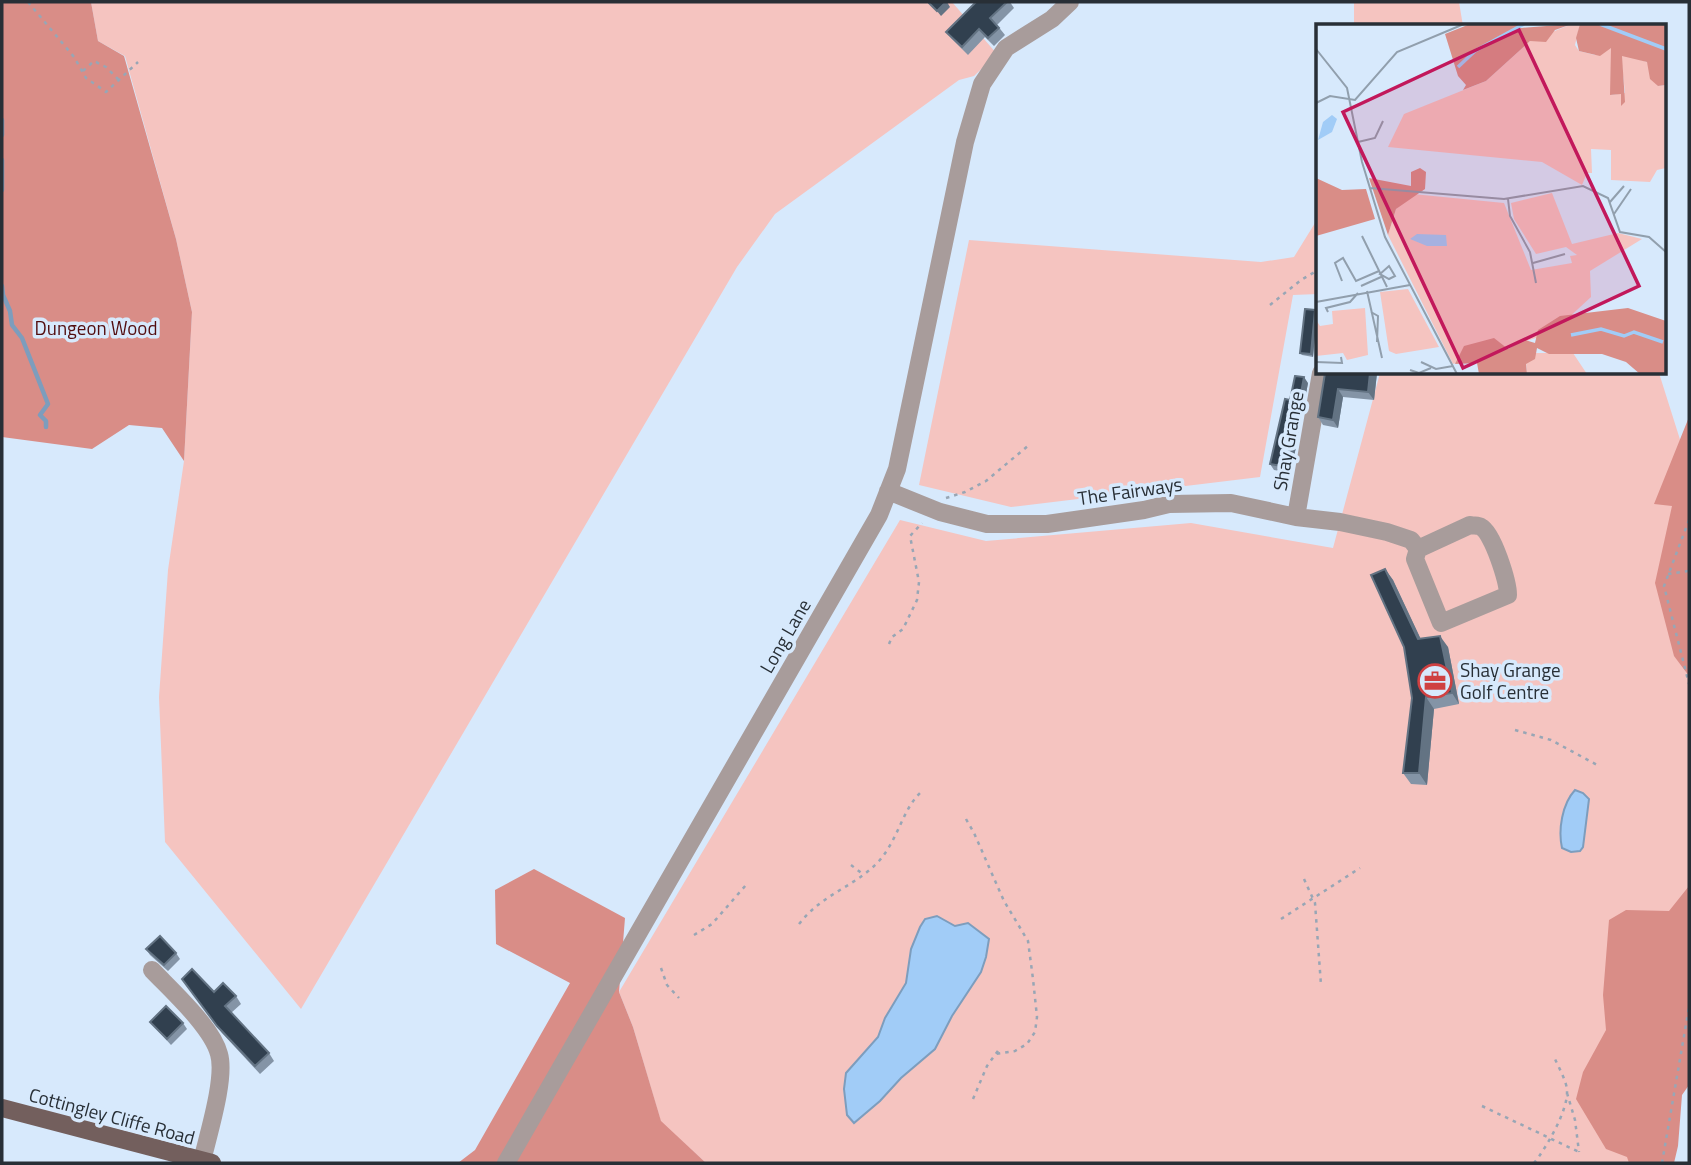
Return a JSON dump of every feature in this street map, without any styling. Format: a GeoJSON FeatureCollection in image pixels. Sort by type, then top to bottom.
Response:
{"type":"FeatureCollection","features":[{"type":"Feature","properties":{"kind":"main road","name":"Cottingley Cliffe Road"},"geometry":{"type":"LineString","coordinates":[[2,1108],[207,1162]]}},
{"type":"Feature","properties":{"kind":"street","name":"Long Lane"},"geometry":{"type":"LineString","coordinates":[[506,1163],[872,527],[897,469],[965,142],[982,84],[1006,48],[1052,19],[1070,2]]}},
{"type":"Feature","properties":{"kind":"street","name":"Shay Grange"},"geometry":{"type":"LineString","coordinates":[[1296,517],[1321,374]]}},
{"type":"Feature","properties":{"kind":"street","name":"The Fairways"},"geometry":{"type":"LineString","coordinates":[[888,491],[940,512],[987,524],[1047,524],[1182,503],[1231,503],[1387,532],[1411,540],[1418,549]]}},
{"type":"Feature","properties":{"kind":"street"},"geometry":{"type":"LineString","coordinates":[[1470,525],[1481,527],[1490,536],[1508,584],[1507,595],[1441,623],[1415,559],[1418,549],[1470,525]]}},
{"type":"Feature","properties":{"kind":"street"},"geometry":{"type":"LineString","coordinates":[[152,970],[187,1006],[220,1055],[219,1084],[207,1162]]}},
{"type":"Feature","properties":{"kind":"path"},"geometry":{"type":"LineString","coordinates":[[28,2],[74,57],[86,78],[106,92],[138,62]]}},
{"type":"Feature","properties":{"kind":"path"},"geometry":{"type":"LineString","coordinates":[[83,72],[94,61],[106,67],[118,79]]}},
{"type":"Feature","properties":{"kind":"path"},"geometry":{"type":"LineString","coordinates":[[1270,305],[1301,279],[1316,271]]}},
{"type":"Feature","properties":{"kind":"path"},"geometry":{"type":"LineString","coordinates":[[942,503],[948,495],[965,492],[986,481],[1029,445]]}},
{"type":"Feature","properties":{"kind":"path"},"geometry":{"type":"LineString","coordinates":[[889,644],[892,637],[903,629],[917,600],[919,582],[910,536],[926,519]]}},
{"type":"Feature","properties":{"kind":"path"},"geometry":{"type":"LineString","coordinates":[[1689,520],[1664,586],[1689,684]]}},
{"type":"Feature","properties":{"kind":"path"},"geometry":{"type":"LineString","coordinates":[[1668,574],[1689,572]]}},
{"type":"Feature","properties":{"kind":"path"},"geometry":{"type":"LineString","coordinates":[[1514,730],[1551,740],[1599,766]]}},
{"type":"Feature","properties":{"kind":"path"},"geometry":{"type":"LineString","coordinates":[[799,924],[828,895],[864,874],[890,848],[913,799],[921,792]]}},
{"type":"Feature","properties":{"kind":"path"},"geometry":{"type":"LineString","coordinates":[[966,819],[1004,901],[1028,941],[1033,979],[1037,1017],[1035,1032],[1027,1044],[1015,1051],[995,1054]]}},
{"type":"Feature","properties":{"kind":"path"},"geometry":{"type":"LineString","coordinates":[[852,866],[864,874]]}},
{"type":"Feature","properties":{"kind":"path"},"geometry":{"type":"LineString","coordinates":[[1281,919],[1360,868]]}},
{"type":"Feature","properties":{"kind":"path"},"geometry":{"type":"LineString","coordinates":[[1304,878],[1313,899],[1320,942],[1321,985]]}},
{"type":"Feature","properties":{"kind":"path"},"geometry":{"type":"LineString","coordinates":[[694,935],[712,923],[746,885]]}},
{"type":"Feature","properties":{"kind":"path"},"geometry":{"type":"LineString","coordinates":[[661,968],[667,985],[678,998]]}},
{"type":"Feature","properties":{"kind":"path"},"geometry":{"type":"LineString","coordinates":[[1662,1163],[1689,1007]]}},
{"type":"Feature","properties":{"kind":"path"},"geometry":{"type":"LineString","coordinates":[[973,1099],[981,1079],[1000,1048]]}},
{"type":"Feature","properties":{"kind":"path"},"geometry":{"type":"LineString","coordinates":[[1482,1106],[1578,1152],[1567,1088],[1555,1059]]}},
{"type":"Feature","properties":{"kind":"path"},"geometry":{"type":"LineString","coordinates":[[1534,1163],[1557,1124],[1567,1093]]}},
{"type":"Feature","properties":{"kind":"shaded area"},"geometry":{"type":"Polygon","coordinates":[[[91,2],[952,2],[997,54],[974,76],[959,80],[775,214],[737,267],[301,1009],[165,842],[159,697],[168,570],[184,461],[192,312],[176,239],[125,56],[98,41],[91,2]]]}},
{"type":"Feature","properties":{"kind":"shaded area"},"geometry":{"type":"Polygon","coordinates":[[[1354,2],[1459,2],[1463,24],[1354,24],[1354,2]]]}},
{"type":"Feature","properties":{"kind":"shaded area"},"geometry":{"type":"Polygon","coordinates":[[[1316,218],[1316,294],[1293,295],[1260,477],[1011,507],[919,485],[969,240],[1261,262],[1294,257],[1316,218]]]}},
{"type":"Feature","properties":{"kind":"shaded area"},"geometry":{"type":"Polygon","coordinates":[[[1380,374],[1659,374],[1689,468],[1689,915],[1649,1163],[706,1163],[661,1122],[633,1027],[619,992],[900,520],[986,541],[1191,523],[1333,548],[1380,374]]]}},
{"type":"Feature","properties":{"kind":"green space","name":"Dungeon Wood"},"geometry":{"type":"Polygon","coordinates":[[[2,2],[91,2],[98,41],[124,56],[176,239],[192,312],[184,461],[162,428],[129,425],[92,449],[2,437],[2,2]]]}},
{"type":"Feature","properties":{"kind":"green space"},"geometry":{"type":"Polygon","coordinates":[[[1689,417],[1689,676],[1674,656],[1655,583],[1672,506],[1654,504],[1689,417]]]}},
{"type":"Feature","properties":{"kind":"green space"},"geometry":{"type":"Polygon","coordinates":[[[534,869],[625,918],[619,992],[633,1027],[661,1121],[706,1163],[458,1163],[475,1150],[570,983],[496,944],[495,890],[534,869]]]}},
{"type":"Feature","properties":{"kind":"green space"},"geometry":{"type":"Polygon","coordinates":[[[1689,886],[1689,1085],[1682,1095],[1678,1146],[1674,1163],[1629,1163],[1627,1157],[1606,1149],[1576,1099],[1583,1072],[1606,1030],[1603,995],[1609,920],[1626,910],[1669,911],[1689,886]]]}},
{"type":"Feature","properties":{"kind":"water"},"geometry":{"type":"Polygon","coordinates":[[[1575,790],[1589,799],[1583,847],[1580,851],[1571,852],[1562,848],[1561,825],[1567,802],[1575,790]]]}},
{"type":"Feature","properties":{"kind":"water"},"geometry":{"type":"Polygon","coordinates":[[[937,916],[955,926],[968,923],[989,939],[981,972],[952,1016],[935,1049],[854,1123],[847,1115],[844,1089],[846,1073],[878,1037],[885,1018],[906,983],[911,949],[920,927],[925,919],[937,916]]]}},
{"type":"Feature","properties":{"kind":"building"},"geometry":{"type":"Polygon","coordinates":[[[929,2],[946,2],[937,11],[929,2]]]}},
{"type":"Feature","properties":{"kind":"building"},"geometry":{"type":"Polygon","coordinates":[[[976,2],[1007,2],[990,18],[999,28],[988,38],[979,29],[962,47],[946,32],[976,2]]]}},
{"type":"Feature","properties":{"kind":"building"},"geometry":{"type":"Polygon","coordinates":[[[1305,309],[1315,310],[1311,354],[1300,353],[1305,309]]]}},
{"type":"Feature","properties":{"kind":"building"},"geometry":{"type":"Polygon","coordinates":[[[1325,374],[1370,374],[1368,392],[1338,389],[1333,420],[1318,417],[1325,374]]]}},
{"type":"Feature","properties":{"kind":"building"},"geometry":{"type":"Polygon","coordinates":[[[1295,376],[1304,377],[1287,467],[1270,464],[1285,399],[1290,400],[1295,376]]]}},
{"type":"Feature","properties":{"kind":"building","name":"Shay Grange Golf Centre"},"geometry":{"type":"Polygon","coordinates":[[[1385,569],[1418,639],[1440,636],[1452,693],[1426,697],[1419,773],[1403,773],[1412,698],[1404,647],[1371,575],[1385,569]]]}},
{"type":"Feature","properties":{"kind":"building"},"geometry":{"type":"Polygon","coordinates":[[[160,936],[176,953],[164,965],[146,949],[160,936]]]}},
{"type":"Feature","properties":{"kind":"building"},"geometry":{"type":"Polygon","coordinates":[[[192,969],[214,992],[223,983],[236,996],[225,1006],[269,1053],[255,1066],[217,1026],[182,979],[192,969]]]}},
{"type":"Feature","properties":{"kind":"building"},"geometry":{"type":"Polygon","coordinates":[[[166,1006],[183,1023],[167,1039],[150,1022],[166,1006]]]}},
{"type":"Feature","properties":{"kind":"waterway"},"geometry":{"type":"LineString","coordinates":[[2,120],[2,135]]}},
{"type":"Feature","properties":{"kind":"waterway"},"geometry":{"type":"LineString","coordinates":[[2,160],[2,190]]}},
{"type":"Feature","properties":{"kind":"waterway"},"geometry":{"type":"LineString","coordinates":[[2,286],[12,325],[22,338],[48,404],[40,415],[46,421],[46,427]]}},
{"type":"Feature","properties":{"kind":"place","name":"Shay Grange Golf Centre"},"geometry":{"type":"Point","coordinates":[1435,681]}}]}
